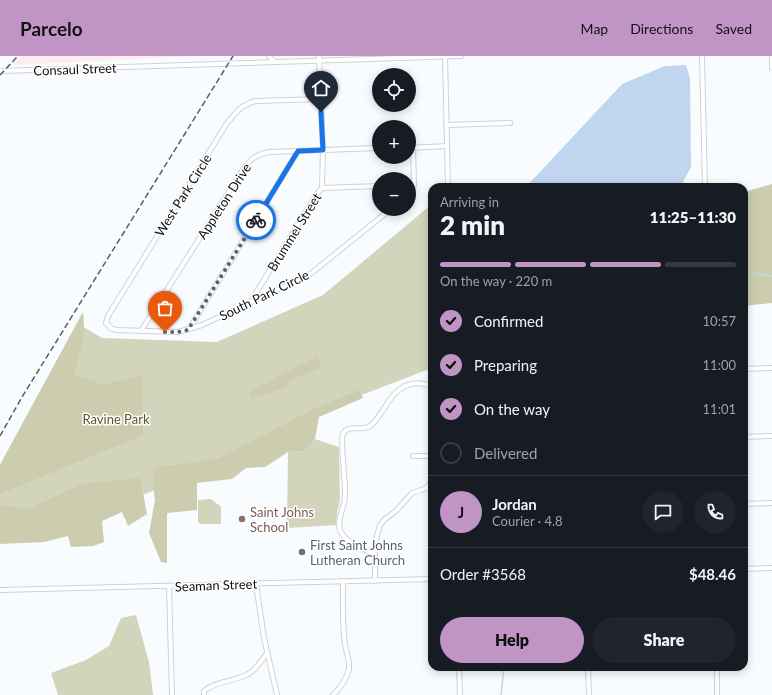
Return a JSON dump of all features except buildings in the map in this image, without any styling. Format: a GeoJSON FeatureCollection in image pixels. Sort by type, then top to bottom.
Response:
{"type":"FeatureCollection","features":[{"type":"Feature","properties":{"kind":"street"},"geometry":{"type":"LineString","coordinates":[[269,56],[275,62]]}},
{"type":"Feature","properties":{"kind":"street"},"geometry":{"type":"LineString","coordinates":[[445,56],[448,183]]}},
{"type":"Feature","properties":{"kind":"street","name":"Consaul Street"},"geometry":{"type":"LineString","coordinates":[[0,71],[275,62],[319,58],[461,56]]}},
{"type":"Feature","properties":{"kind":"street"},"geometry":{"type":"LineString","coordinates":[[702,56],[705,183]]}},
{"type":"Feature","properties":{"kind":"street"},"geometry":{"type":"LineString","coordinates":[[772,56],[772,68]]}},
{"type":"Feature","properties":{"kind":"street","name":"Brummel Street"},"geometry":{"type":"LineString","coordinates":[[251,302],[316,195],[322,188],[323,150],[319,58]]}},
{"type":"Feature","properties":{"kind":"street","name":"West Park Circle"},"geometry":{"type":"LineString","coordinates":[[141,331],[112,329],[106,323],[108,316],[227,124],[240,108],[256,101],[321,100]]}},
{"type":"Feature","properties":{"kind":"street"},"geometry":{"type":"LineString","coordinates":[[446,125],[510,123]]}},
{"type":"Feature","properties":{"kind":"street"},"geometry":{"type":"LineString","coordinates":[[416,148],[447,146]]}},
{"type":"Feature","properties":{"kind":"street","name":"Appleton Drive"},"geometry":{"type":"LineString","coordinates":[[141,331],[250,160],[264,153],[372,148]]}},
{"type":"Feature","properties":{"kind":"street"},"geometry":{"type":"LineString","coordinates":[[188,330],[298,151]]}},
{"type":"Feature","properties":{"kind":"street"},"geometry":{"type":"LineString","coordinates":[[322,188],[372,186]]}},
{"type":"Feature","properties":{"kind":"street","name":"South Park Circle"},"geometry":{"type":"LineString","coordinates":[[141,331],[178,332],[188,330],[309,275],[382,216]]}},
{"type":"Feature","properties":{"kind":"street"},"geometry":{"type":"LineString","coordinates":[[748,369],[772,368]]}},
{"type":"Feature","properties":{"kind":"street"},"geometry":{"type":"LineString","coordinates":[[374,554],[354,544],[340,530],[340,514],[344,504],[345,489],[341,440],[343,434],[347,430],[352,428],[362,429],[370,426],[380,415],[393,395],[401,388],[418,382],[428,385]]}},
{"type":"Feature","properties":{"kind":"street"},"geometry":{"type":"LineString","coordinates":[[748,437],[772,436]]}},
{"type":"Feature","properties":{"kind":"street"},"geometry":{"type":"LineString","coordinates":[[412,456],[428,456]]}},
{"type":"Feature","properties":{"kind":"street"},"geometry":{"type":"LineString","coordinates":[[375,580],[374,554],[380,525],[385,519],[396,511],[412,493],[427,488],[428,486]]}},
{"type":"Feature","properties":{"kind":"street"},"geometry":{"type":"LineString","coordinates":[[748,504],[772,503]]}},
{"type":"Feature","properties":{"kind":"street"},"geometry":{"type":"LineString","coordinates":[[748,569],[772,568]]}},
{"type":"Feature","properties":{"kind":"street","name":"Seaman Street"},"geometry":{"type":"LineString","coordinates":[[0,590],[343,582],[428,578]]}},
{"type":"Feature","properties":{"kind":"street"},"geometry":{"type":"LineString","coordinates":[[333,695],[345,680],[349,668],[345,644],[343,582]]}},
{"type":"Feature","properties":{"kind":"street"},"geometry":{"type":"LineString","coordinates":[[256,584],[267,653],[278,695]]}},
{"type":"Feature","properties":{"kind":"street"},"geometry":{"type":"LineString","coordinates":[[169,586],[172,695]]}},
{"type":"Feature","properties":{"kind":"street"},"geometry":{"type":"LineString","coordinates":[[204,695],[204,691],[211,685],[248,675],[254,671],[267,653]]}},
{"type":"Feature","properties":{"kind":"street"},"geometry":{"type":"LineString","coordinates":[[459,671],[460,695]]}},
{"type":"Feature","properties":{"kind":"street"},"geometry":{"type":"LineString","coordinates":[[588,671],[589,695]]}},
{"type":"Feature","properties":{"kind":"street"},"geometry":{"type":"LineString","coordinates":[[717,671],[717,695]]}},
{"type":"Feature","properties":{"kind":"shaded area"},"geometry":{"type":"Polygon","coordinates":[[[21,56],[200,56],[13,65],[21,56]]]}},
{"type":"Feature","properties":{"kind":"green space"},"geometry":{"type":"Polygon","coordinates":[[[772,184],[772,303],[748,306],[748,191],[772,184]]]}},
{"type":"Feature","properties":{"kind":"green space","name":"Ravine Park"},"geometry":{"type":"Polygon","coordinates":[[[428,207],[428,370],[325,409],[201,473],[34,535],[0,540],[0,465],[77,323],[102,338],[217,342],[323,295],[428,207]]]}},
{"type":"Feature","properties":{"kind":"green space"},"geometry":{"type":"Polygon","coordinates":[[[83,312],[84,329],[81,350],[74,374],[102,385],[143,375],[143,435],[0,494],[0,465],[83,312]]]}},
{"type":"Feature","properties":{"kind":"green space"},"geometry":{"type":"Polygon","coordinates":[[[318,356],[321,368],[289,380],[287,387],[252,399],[250,391],[318,356]]]}},
{"type":"Feature","properties":{"kind":"green space"},"geometry":{"type":"Polygon","coordinates":[[[359,390],[363,398],[319,417],[315,439],[304,451],[288,452],[265,467],[246,468],[232,479],[197,483],[197,510],[167,513],[167,563],[161,562],[149,533],[155,500],[152,478],[156,466],[178,465],[219,458],[316,408],[359,390]]]}},
{"type":"Feature","properties":{"kind":"green space"},"geometry":{"type":"Polygon","coordinates":[[[315,439],[339,447],[340,500],[336,525],[287,528],[288,452],[304,451],[315,439]]]}},
{"type":"Feature","properties":{"kind":"green space"},"geometry":{"type":"Polygon","coordinates":[[[140,478],[147,514],[128,526],[122,512],[102,521],[104,542],[93,546],[71,547],[68,536],[44,542],[0,544],[0,506],[30,508],[82,484],[140,478]]]}},
{"type":"Feature","properties":{"kind":"green space"},"geometry":{"type":"Polygon","coordinates":[[[211,499],[221,507],[221,524],[201,524],[198,522],[198,500],[211,499]]]}},
{"type":"Feature","properties":{"kind":"green space"},"geometry":{"type":"Polygon","coordinates":[[[136,615],[149,662],[153,695],[58,695],[51,673],[86,660],[109,646],[121,618],[136,615]]]}},
{"type":"Feature","properties":{"kind":"water"},"geometry":{"type":"Polygon","coordinates":[[[686,65],[690,78],[691,167],[683,183],[530,183],[622,84],[665,66],[686,65]]]}},
{"type":"Feature","properties":{"kind":"waterway"},"geometry":{"type":"LineString","coordinates":[[748,275],[751,273],[772,276]]}},
{"type":"Feature","properties":{"kind":"waterway"},"geometry":{"type":"LineString","coordinates":[[501,695],[504,671]]}},
{"type":"Feature","properties":{"kind":"railway"},"geometry":{"type":"LineString","coordinates":[[0,75],[18,56]]}},
{"type":"Feature","properties":{"kind":"railway"},"geometry":{"type":"LineString","coordinates":[[0,436],[22,397],[233,56]]}},
{"type":"Feature","properties":{"kind":"way so far"},"geometry":{"type":"LineString","coordinates":[[165,332],[188,330],[256,220]]}},
{"type":"Feature","properties":{"kind":"place","name":"Saint Johns School"},"geometry":{"type":"Point","coordinates":[242,519]}},
{"type":"Feature","properties":{"kind":"place","name":"First Saint Johns Lutheran Church"},"geometry":{"type":"Point","coordinates":[302,552]}},
{"type":"Feature","properties":{"kind":"route"},"geometry":{"type":"LineString","coordinates":[[256,220],[298,151],[323,150],[321,112]]}}]}
